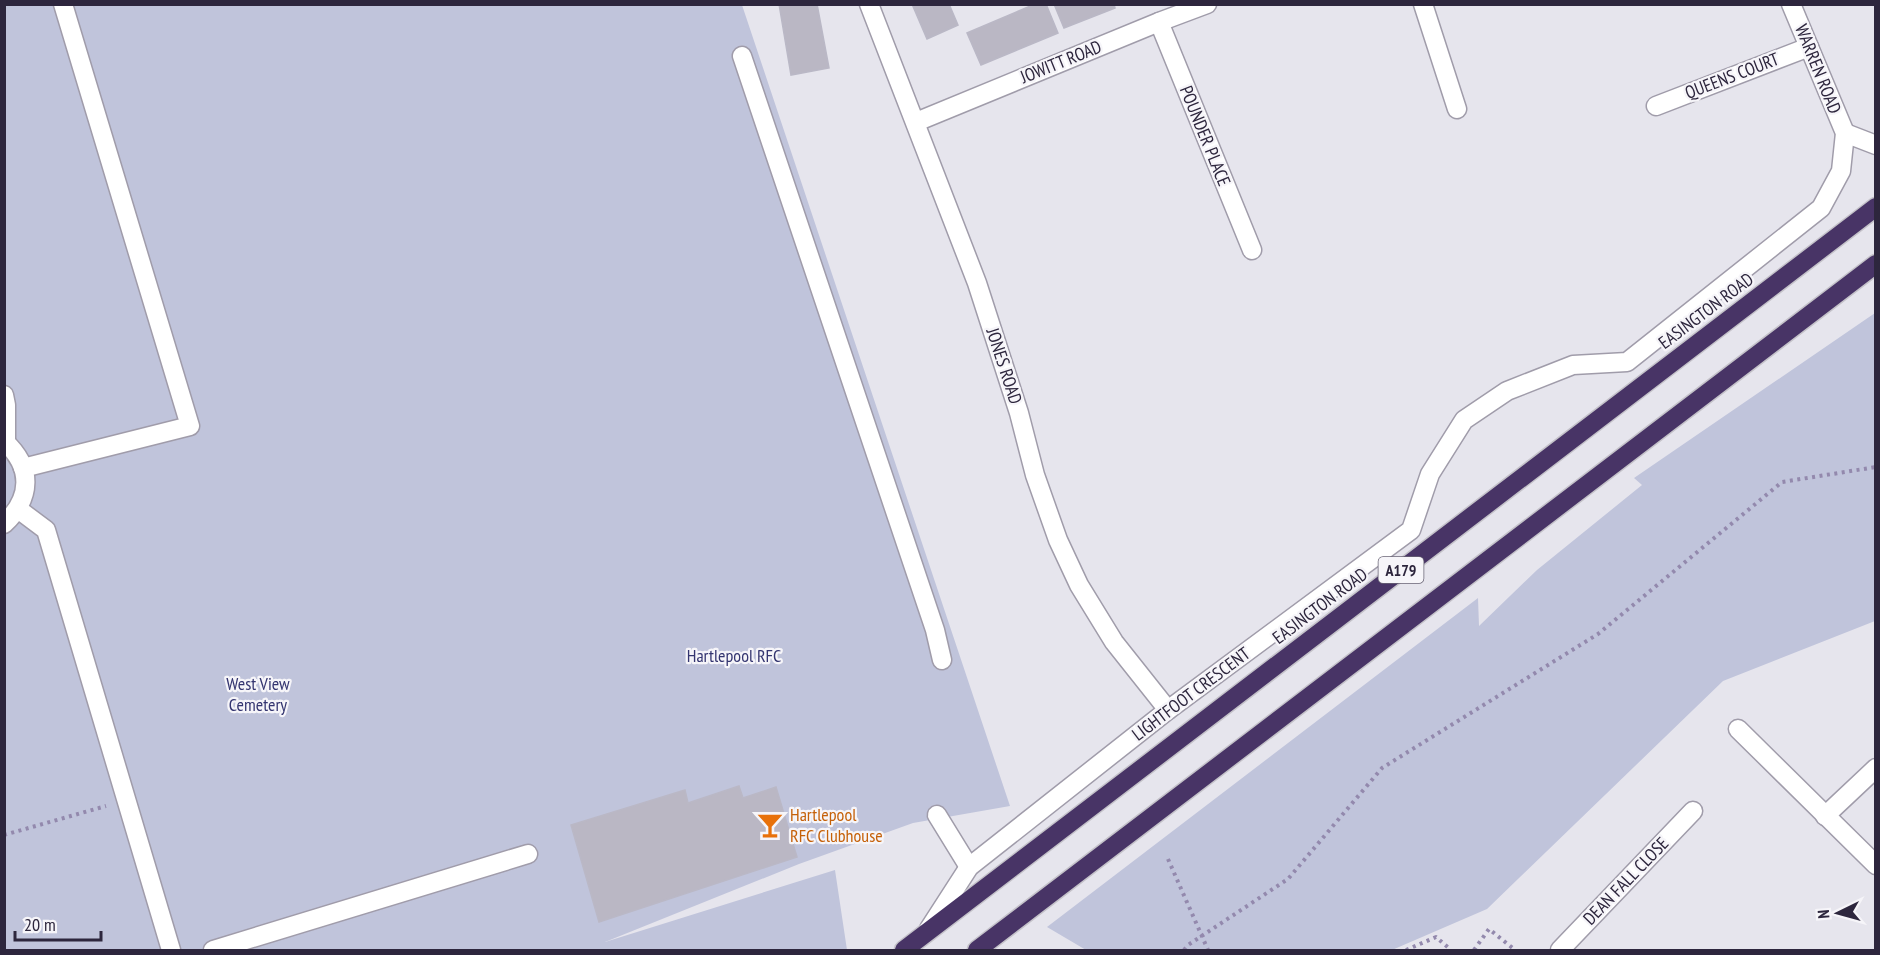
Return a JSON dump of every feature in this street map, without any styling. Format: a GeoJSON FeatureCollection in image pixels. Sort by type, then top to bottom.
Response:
{"type":"FeatureCollection","features":[{"type":"Feature","properties":{"kind":"highway","name":"EASINGTON ROAD"},"geometry":{"type":"LineString","coordinates":[[904,951],[1875,207]]}},
{"type":"Feature","properties":{"kind":"highway","name":"A179"},"geometry":{"type":"LineString","coordinates":[[977,951],[1875,264]]}},
{"type":"Feature","properties":{"kind":"street"},"geometry":{"type":"LineString","coordinates":[[23,468],[190,426],[63,4]]}},
{"type":"Feature","properties":{"kind":"street","name":"JONES ROAD"},"geometry":{"type":"LineString","coordinates":[[869,4],[977,283],[1019,413],[1035,475],[1058,540],[1079,585],[1114,642],[1168,710]]}},
{"type":"Feature","properties":{"kind":"street","name":"JOWITT ROAD"},"geometry":{"type":"LineString","coordinates":[[916,122],[1159,21],[1207,4]]}},
{"type":"Feature","properties":{"kind":"street"},"geometry":{"type":"LineString","coordinates":[[1424,4],[1457,109]]}},
{"type":"Feature","properties":{"kind":"street","name":"WARREN ROAD"},"geometry":{"type":"LineString","coordinates":[[1791,4],[1845,133]]}},
{"type":"Feature","properties":{"kind":"street","name":"POUNDER PLACE"},"geometry":{"type":"LineString","coordinates":[[1159,21],[1252,250]]}},
{"type":"Feature","properties":{"kind":"street","name":"QUEENS COURT"},"geometry":{"type":"LineString","coordinates":[[1656,106],[1809,47]]}},
{"type":"Feature","properties":{"kind":"street"},"geometry":{"type":"LineString","coordinates":[[742,56],[935,630],[942,660]]}},
{"type":"Feature","properties":{"kind":"street"},"geometry":{"type":"LineString","coordinates":[[1845,133],[1875,145]]}},
{"type":"Feature","properties":{"kind":"street","name":"LIGHTFOOT CRESCENT"},"geometry":{"type":"LineString","coordinates":[[928,932],[969,867],[1168,710],[1411,530],[1430,474],[1464,420],[1508,391],[1573,365],[1627,362],[1821,208],[1841,171],[1845,133]]}},
{"type":"Feature","properties":{"kind":"street"},"geometry":{"type":"LineString","coordinates":[[4,395],[5,442],[15,451],[26,481],[24,498],[18,509],[4,524]]}},
{"type":"Feature","properties":{"kind":"street"},"geometry":{"type":"LineString","coordinates":[[18,509],[46,530],[171,951]]}},
{"type":"Feature","properties":{"kind":"street"},"geometry":{"type":"LineString","coordinates":[[1738,729],[1875,865]]}},
{"type":"Feature","properties":{"kind":"street"},"geometry":{"type":"LineString","coordinates":[[1825,816],[1875,768]]}},
{"type":"Feature","properties":{"kind":"street","name":"DEAN FALL CLOSE"},"geometry":{"type":"LineString","coordinates":[[1560,951],[1693,811]]}},
{"type":"Feature","properties":{"kind":"street"},"geometry":{"type":"LineString","coordinates":[[937,815],[969,867]]}},
{"type":"Feature","properties":{"kind":"street"},"geometry":{"type":"LineString","coordinates":[[213,951],[528,854]]}},
{"type":"Feature","properties":{"kind":"path"},"geometry":{"type":"LineString","coordinates":[[1184,951],[1188,945],[1288,879],[1382,768],[1598,634],[1782,482],[1875,467]]}},
{"type":"Feature","properties":{"kind":"path"},"geometry":{"type":"LineString","coordinates":[[4,834],[127,800]]}},
{"type":"Feature","properties":{"kind":"path"},"geometry":{"type":"LineString","coordinates":[[1168,859],[1208,951]]}},
{"type":"Feature","properties":{"kind":"path"},"geometry":{"type":"LineString","coordinates":[[1474,951],[1489,929],[1515,951]]}},
{"type":"Feature","properties":{"kind":"path"},"geometry":{"type":"LineString","coordinates":[[1406,951],[1436,937],[1451,951]]}},
{"type":"Feature","properties":{"kind":"green space"},"geometry":{"type":"Polygon","coordinates":[[[5,5],[742,5],[1010,806],[913,823],[799,864],[605,942],[835,870],[847,950],[5,950],[5,5]]]}},
{"type":"Feature","properties":{"kind":"green space"},"geometry":{"type":"Polygon","coordinates":[[[1875,313],[1875,621],[1723,681],[1487,909],[1392,950],[1086,950],[1047,927],[1478,598],[1479,626],[1537,570],[1642,485],[1634,478],[1875,313]]]}},
{"type":"Feature","properties":{"kind":"building"},"geometry":{"type":"Polygon","coordinates":[[[779,4],[817,4],[829,68],[791,75],[779,4]]]}},
{"type":"Feature","properties":{"kind":"building"},"geometry":{"type":"Polygon","coordinates":[[[912,4],[949,4],[958,25],[927,39],[912,4]]]}},
{"type":"Feature","properties":{"kind":"building"},"geometry":{"type":"Polygon","coordinates":[[[1035,4],[1046,4],[1058,33],[981,65],[967,33],[1035,4]]]}},
{"type":"Feature","properties":{"kind":"building"},"geometry":{"type":"Polygon","coordinates":[[[1054,4],[1114,4],[1115,8],[1064,28],[1054,4]]]}},
{"type":"Feature","properties":{"kind":"building"},"geometry":{"type":"Polygon","coordinates":[[[739,786],[743,798],[776,787],[797,857],[599,922],[571,825],[685,790],[688,803],[739,786]]]}},
{"type":"Feature","properties":{"kind":"place","name":"Hartlepool RFC Clubhouse"},"geometry":{"type":"Point","coordinates":[770,825]}},
{"type":"Feature","properties":{"kind":"park label","name":"Hartlepool RFC"},"geometry":{"type":"Point","coordinates":[734,656]}},
{"type":"Feature","properties":{"kind":"park label","name":"West View Cemetery"},"geometry":{"type":"Point","coordinates":[258,694]}}]}
